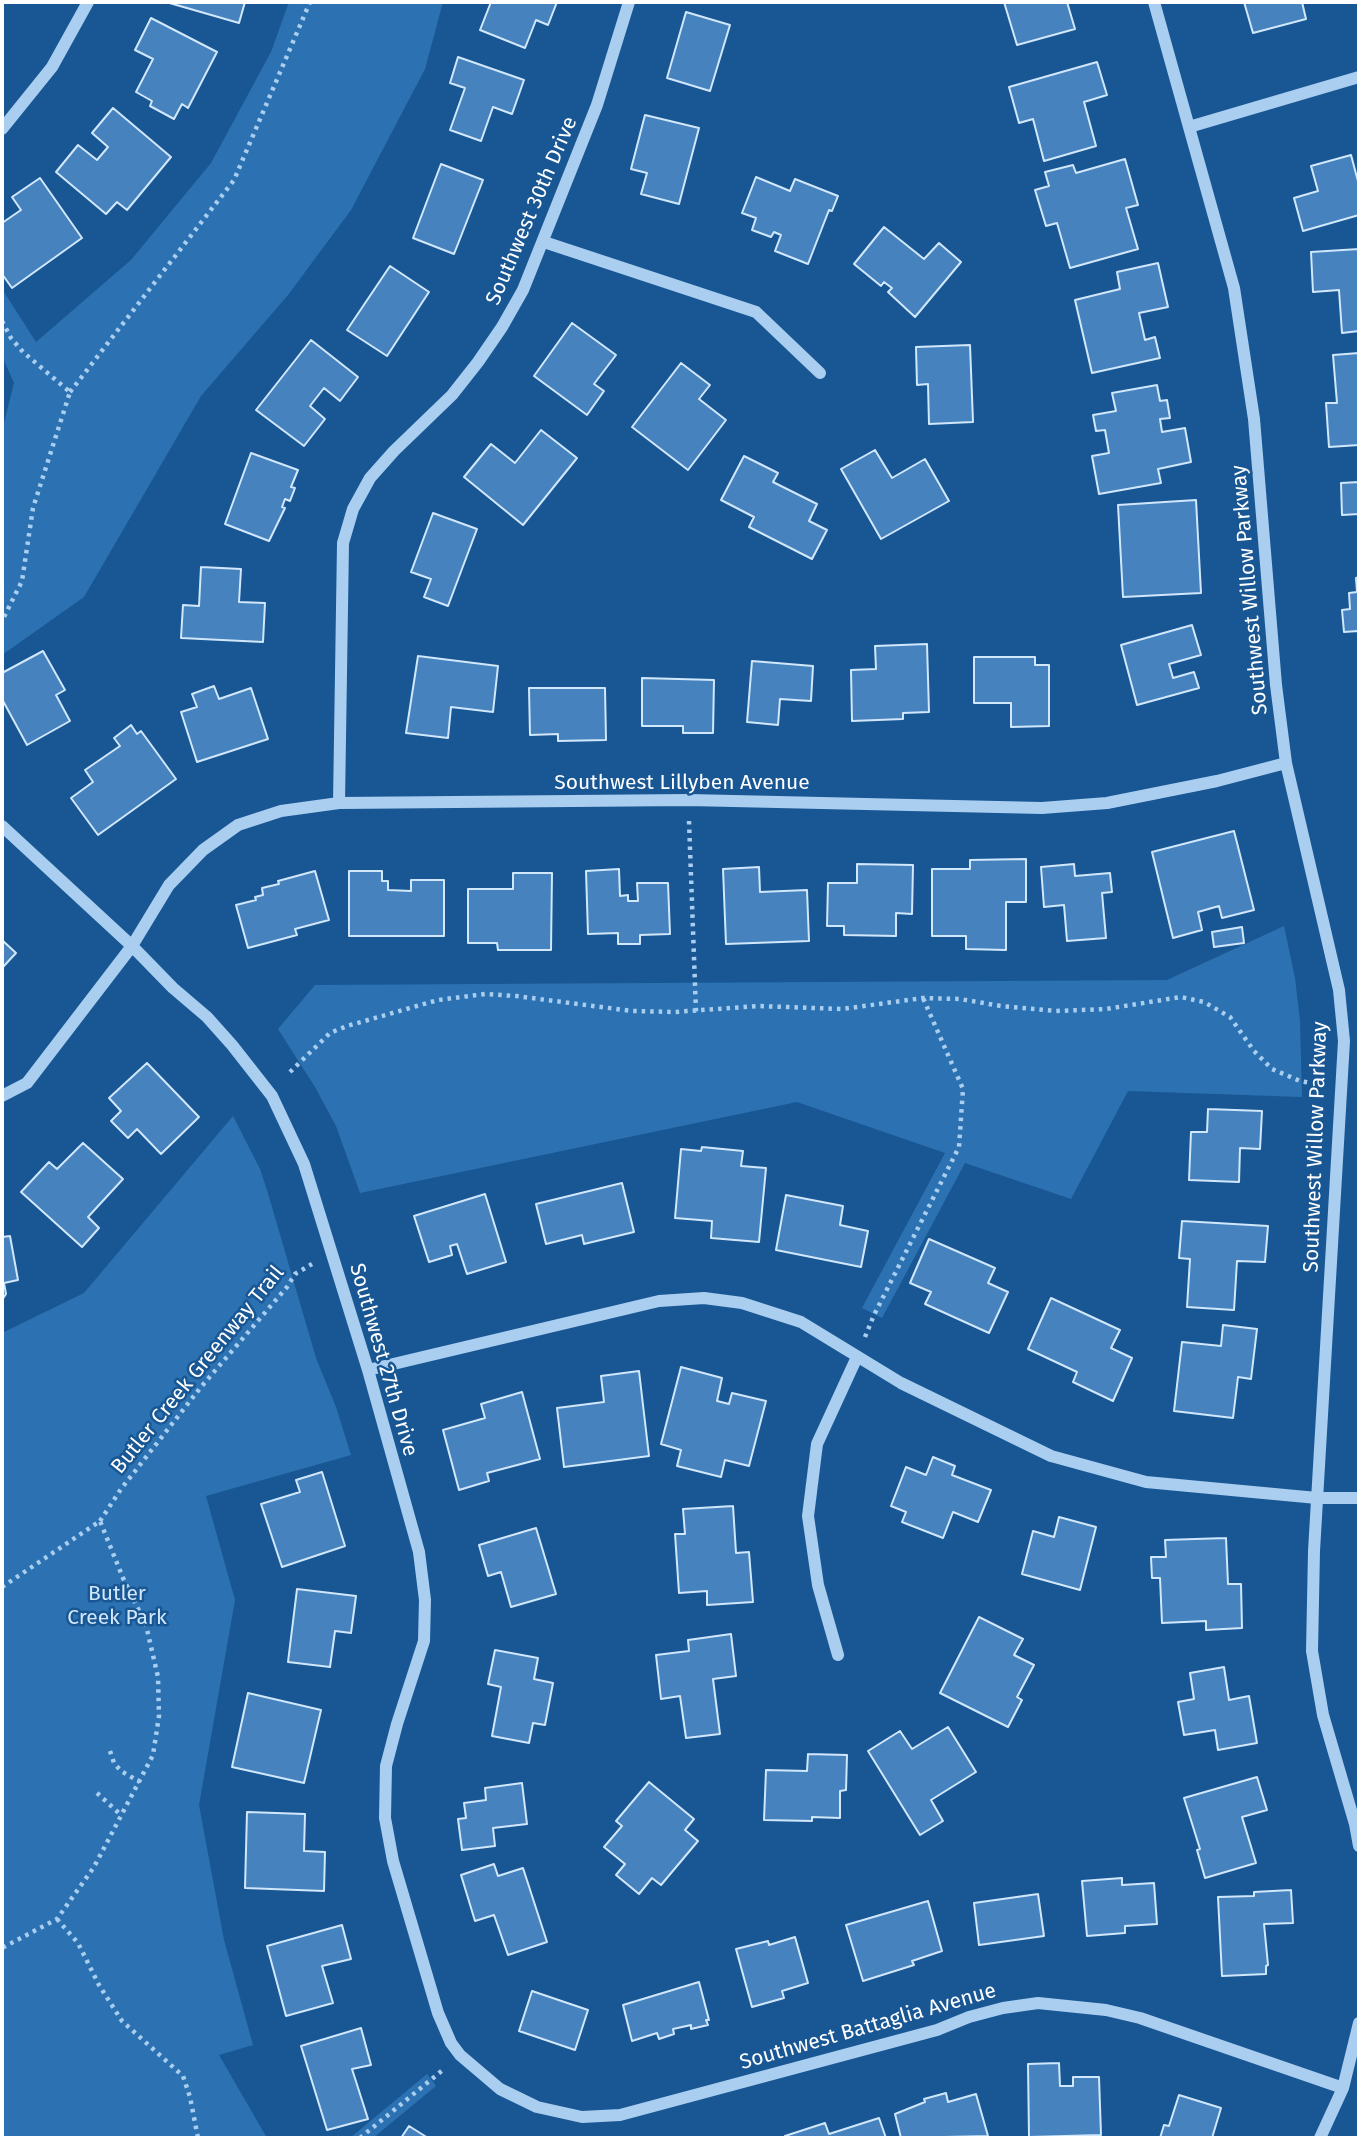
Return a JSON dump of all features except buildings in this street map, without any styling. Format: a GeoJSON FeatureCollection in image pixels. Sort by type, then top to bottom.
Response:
{"type":"FeatureCollection","features":[{"type":"Feature","properties":{"kind":"street"},"geometry":{"type":"LineString","coordinates":[[2,130],[52,67],[88,2]]}},
{"type":"Feature","properties":{"kind":"street","name":"Southwest 30th Drive"},"geometry":{"type":"LineString","coordinates":[[338,803],[343,543],[353,509],[378,469],[452,395],[478,362],[523,290],[597,105],[629,2]]}},
{"type":"Feature","properties":{"kind":"street","name":"Southwest Willow Parkway"},"geometry":{"type":"LineString","coordinates":[[1154,2],[1234,288],[1254,419],[1276,685],[1286,763],[1339,990],[1344,1041],[1317,1498],[1312,1651],[1322,1715],[1355,1824],[1359,1846]]}},
{"type":"Feature","properties":{"kind":"street"},"geometry":{"type":"LineString","coordinates":[[1189,127],[1359,77]]}},
{"type":"Feature","properties":{"kind":"street"},"geometry":{"type":"LineString","coordinates":[[544,242],[756,312],[820,373]]}},
{"type":"Feature","properties":{"kind":"street","name":"Southwest Lillyben Avenue"},"geometry":{"type":"LineString","coordinates":[[2,1096],[27,1083],[132,946],[169,886],[212,844],[238,825],[281,811],[338,803],[689,800],[1042,808],[1107,803],[1217,781],[1286,763]]}},
{"type":"Feature","properties":{"kind":"street","name":"Southwest 27th Drive"},"geometry":{"type":"LineString","coordinates":[[2,826],[207,1017],[272,1096],[304,1164],[368,1370],[419,1552],[425,1600],[424,1641],[386,1766],[384,1818],[393,1861],[438,2013]]}},
{"type":"Feature","properties":{"kind":"street"},"geometry":{"type":"LineString","coordinates":[[368,1370],[659,1301],[704,1298],[742,1303],[801,1322],[901,1383],[1051,1455],[1146,1482],[1317,1498],[1359,1498]]}},
{"type":"Feature","properties":{"kind":"street"},"geometry":{"type":"LineString","coordinates":[[838,1655],[818,1585],[808,1516],[817,1444],[857,1357]]}},
{"type":"Feature","properties":{"kind":"street","name":"Southwest Battaglia Avenue"},"geometry":{"type":"LineString","coordinates":[[438,2013],[451,2043],[460,2055],[500,2089],[537,2107],[582,2117],[620,2115],[937,2030],[1003,2008],[1038,2003],[1106,2010],[1140,2018],[1343,2088]]}},
{"type":"Feature","properties":{"kind":"street"},"geometry":{"type":"LineString","coordinates":[[1320,2138],[1343,2088],[1359,2023]]}},
{"type":"Feature","properties":{"kind":"path"},"geometry":{"type":"LineString","coordinates":[[2,621],[22,581],[33,508],[70,391],[234,180],[310,2]]}},
{"type":"Feature","properties":{"kind":"path"},"geometry":{"type":"LineString","coordinates":[[2,321],[23,352],[70,391]]}},
{"type":"Feature","properties":{"kind":"path"},"geometry":{"type":"LineString","coordinates":[[689,800],[696,1012]]}},
{"type":"Feature","properties":{"kind":"path"},"geometry":{"type":"LineString","coordinates":[[290,1072],[330,1033],[438,1000],[485,994],[632,1011],[696,1012],[758,1006],[842,1009],[923,998],[960,999],[1056,1011],[1106,1009],[1181,998],[1219,1009],[1230,1017],[1254,1051],[1272,1069],[1300,1081],[1340,1087]]}},
{"type":"Feature","properties":{"kind":"path"},"geometry":{"type":"LineString","coordinates":[[857,1357],[874,1315],[959,1147],[963,1088],[923,998]]}},
{"type":"Feature","properties":{"kind":"path","name":"Butler Creek Greenway Trail"},"geometry":{"type":"LineString","coordinates":[[2,1587],[100,1521],[121,1489],[201,1387],[287,1287],[295,1274],[303,1268],[333,1258]]}},
{"type":"Feature","properties":{"kind":"path"},"geometry":{"type":"LineString","coordinates":[[2,1948],[57,1919],[94,1867],[153,1755],[159,1716],[158,1677],[146,1625],[100,1521]]}},
{"type":"Feature","properties":{"kind":"path"},"geometry":{"type":"LineString","coordinates":[[110,1751],[114,1763],[121,1771],[140,1782]]}},
{"type":"Feature","properties":{"kind":"path"},"geometry":{"type":"LineString","coordinates":[[97,1793],[121,1815]]}},
{"type":"Feature","properties":{"kind":"path"},"geometry":{"type":"LineString","coordinates":[[57,1919],[78,1943],[99,1985],[122,2021],[183,2076],[198,2138]]}},
{"type":"Feature","properties":{"kind":"path"},"geometry":{"type":"LineString","coordinates":[[360,2138],[460,2055]]}},
{"type":"Feature","properties":{"kind":"green space"},"geometry":{"type":"Polygon","coordinates":[[[289,2],[443,2],[425,69],[351,210],[288,295],[201,396],[84,597],[2,655],[2,431],[14,383],[2,356],[2,289],[36,342],[131,260],[211,163],[271,52],[289,2]]]}},
{"type":"Feature","properties":{"kind":"green space"},"geometry":{"type":"Polygon","coordinates":[[[1284,926],[1295,978],[1300,1021],[1302,1097],[1128,1091],[1071,1199],[965,1163],[882,1318],[862,1308],[945,1153],[797,1102],[360,1193],[336,1126],[278,1029],[315,985],[1167,980],[1284,926]]]}},
{"type":"Feature","properties":{"kind":"green space","name":"Butler Creek Park"},"geometry":{"type":"Polygon","coordinates":[[[233,1116],[260,1169],[316,1358],[336,1407],[351,1455],[206,1496],[235,1600],[199,1805],[224,1940],[253,2045],[219,2055],[267,2138],[2,2138],[2,1333],[84,1293],[233,1116]]]}},
{"type":"Feature","properties":{"kind":"green space"},"geometry":{"type":"Polygon","coordinates":[[[427,2074],[436,2086],[373,2138],[350,2138],[427,2074]]]}}]}
